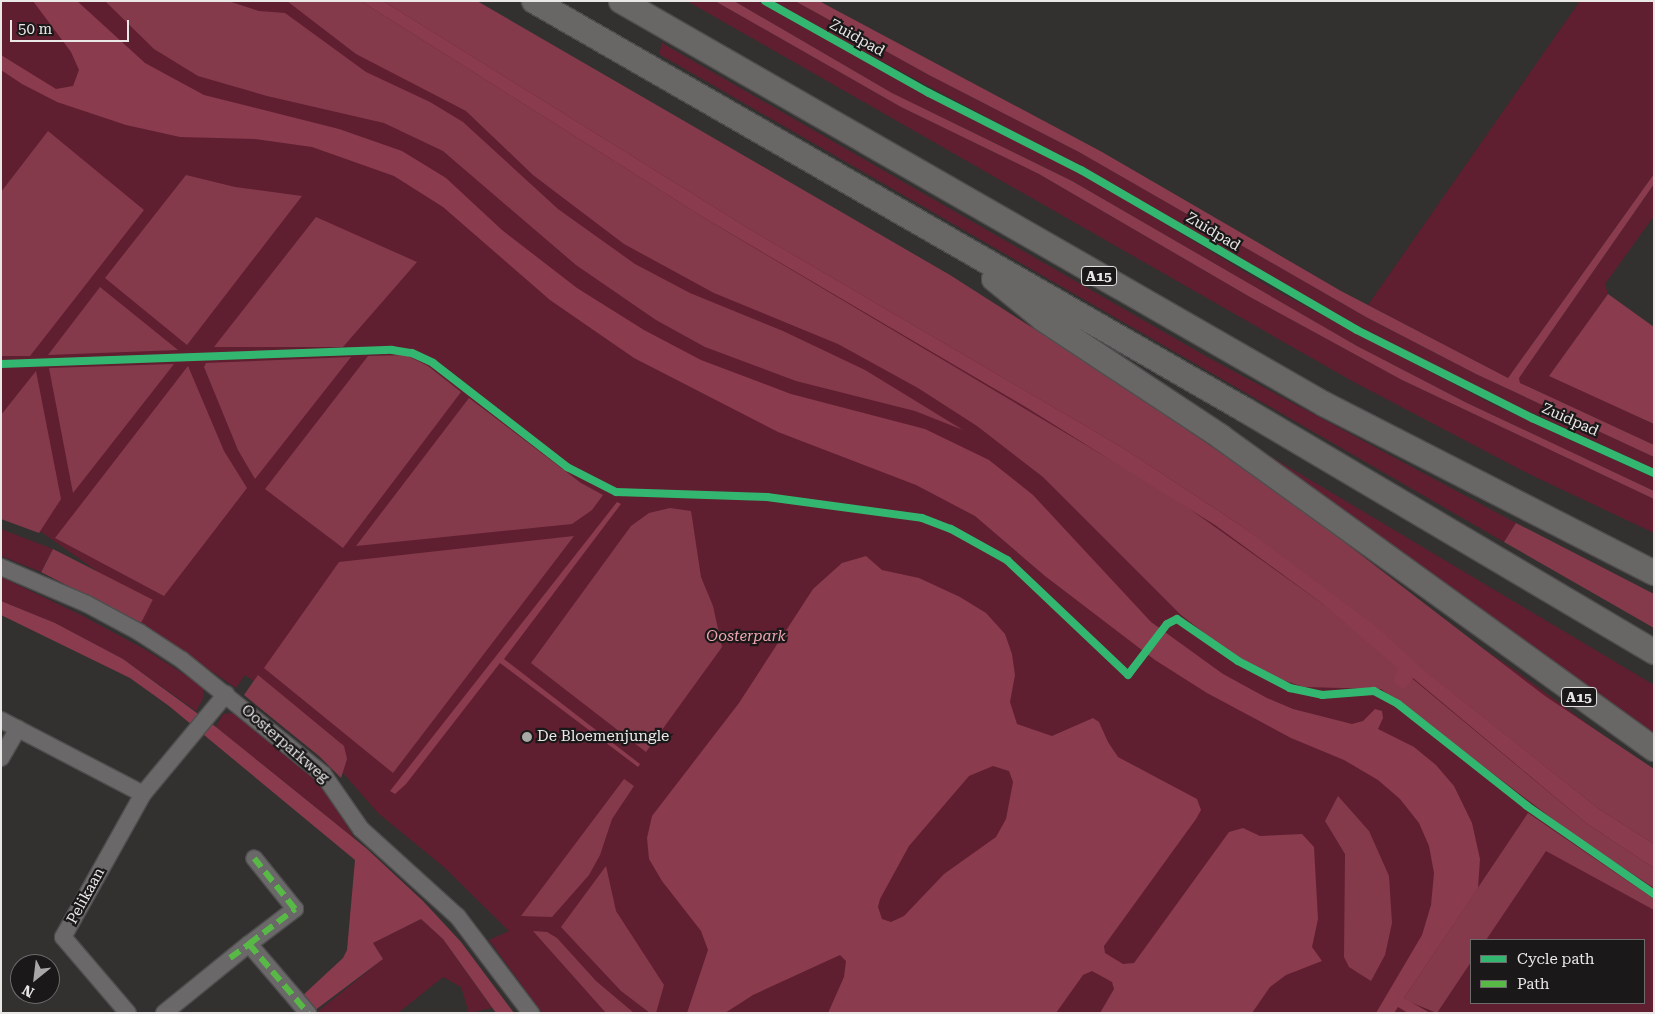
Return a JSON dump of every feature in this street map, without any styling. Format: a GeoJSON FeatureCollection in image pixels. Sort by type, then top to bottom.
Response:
{"type":"FeatureCollection","features":[{"type":"Feature","properties":{"kind":"highway","name":"A15"},"geometry":{"type":"LineString","coordinates":[[534,1],[1245,410],[1654,652]]}},
{"type":"Feature","properties":{"kind":"highway","name":"A15"},"geometry":{"type":"LineString","coordinates":[[621,1],[1229,350],[1584,538],[1654,572]]}},
{"type":"Feature","properties":{"kind":"highway","name":"A15"},"geometry":{"type":"LineString","coordinates":[[938,234],[1043,318],[1221,437],[1654,749]]}},
{"type":"Feature","properties":{"kind":"highway"},"geometry":{"type":"LineString","coordinates":[[1584,538],[1654,564]]}},
{"type":"Feature","properties":{"kind":"street","name":"Oosterparkweg"},"geometry":{"type":"LineString","coordinates":[[1,567],[87,604],[139,632],[226,694],[323,774],[362,829],[458,917],[531,1013]]}},
{"type":"Feature","properties":{"kind":"street","name":"Pelikaan"},"geometry":{"type":"LineString","coordinates":[[128,1013],[63,938],[143,794],[226,694]]}},
{"type":"Feature","properties":{"kind":"street"},"geometry":{"type":"LineString","coordinates":[[1,720],[143,794]]}},
{"type":"Feature","properties":{"kind":"street"},"geometry":{"type":"LineString","coordinates":[[1,758],[18,729]]}},
{"type":"Feature","properties":{"kind":"street"},"geometry":{"type":"LineString","coordinates":[[164,1013],[295,908],[254,858]]}},
{"type":"Feature","properties":{"kind":"street"},"geometry":{"type":"LineString","coordinates":[[249,944],[308,1013]]}},
{"type":"Feature","properties":{"kind":"green space","name":"Oosterpark"},"geometry":{"type":"Polygon","coordinates":[[[1,1],[408,1],[1149,422],[1516,671],[1654,773],[1654,1013],[542,1013],[489,940],[509,931],[445,868],[378,813],[276,696],[245,675],[236,688],[140,623],[148,607],[20,517],[1,512],[1,1]]]}},
{"type":"Feature","properties":{"kind":"green space"},"geometry":{"type":"Polygon","coordinates":[[[687,1],[715,1],[901,107],[1039,174],[1250,297],[1402,380],[1654,499],[1654,533],[1529,474],[1352,381],[687,1]]]}},
{"type":"Feature","properties":{"kind":"green space"},"geometry":{"type":"Polygon","coordinates":[[[734,1],[757,1],[931,98],[1015,138],[1107,189],[1275,290],[1494,405],[1654,478],[1654,491],[1467,403],[1357,346],[1072,181],[892,93],[734,1]]]}},
{"type":"Feature","properties":{"kind":"green space"},"geometry":{"type":"Polygon","coordinates":[[[769,1],[795,1],[929,75],[1079,152],[1366,317],[1476,374],[1654,457],[1654,469],[1471,385],[1297,294],[1117,187],[769,1]]]}},
{"type":"Feature","properties":{"kind":"green space"},"geometry":{"type":"Polygon","coordinates":[[[1580,1],[1654,1],[1654,174],[1508,378],[1368,305],[1580,1]]]}},
{"type":"Feature","properties":{"kind":"green space"},"geometry":{"type":"Polygon","coordinates":[[[662,43],[1209,358],[1516,523],[1504,542],[659,54],[662,43]]]}},
{"type":"Feature","properties":{"kind":"green space"},"geometry":{"type":"Polygon","coordinates":[[[1654,184],[1654,216],[1605,284],[1608,294],[1550,375],[1654,424],[1654,445],[1520,383],[1519,378],[1654,184]]]}},
{"type":"Feature","properties":{"kind":"green space"},"geometry":{"type":"Polygon","coordinates":[[[1173,398],[1654,685],[1654,734],[1173,398]]]}},
{"type":"Feature","properties":{"kind":"green space"},"geometry":{"type":"Polygon","coordinates":[[[1,529],[53,549],[41,572],[1,556],[1,529]]]}},
{"type":"Feature","properties":{"kind":"green space"},"geometry":{"type":"Polygon","coordinates":[[[1,577],[81,615],[146,650],[193,680],[203,689],[204,697],[196,711],[123,659],[55,623],[1,601],[1,577]]]}},
{"type":"Feature","properties":{"kind":"green space"},"geometry":{"type":"Polygon","coordinates":[[[233,713],[320,783],[355,839],[216,727],[223,714],[233,713]]]}},
{"type":"Feature","properties":{"kind":"green space"},"geometry":{"type":"Polygon","coordinates":[[[421,919],[443,939],[492,1008],[469,1013],[461,987],[443,977],[398,1013],[316,1013],[383,959],[373,943],[421,919]]]}},
{"type":"Feature","properties":{"kind":"shaded area"},"geometry":{"type":"Polygon","coordinates":[[[33,1],[77,1],[145,63],[204,95],[339,129],[402,151],[446,178],[502,230],[577,288],[644,330],[701,360],[791,394],[925,429],[989,460],[1033,495],[1151,622],[1223,674],[1267,698],[1293,709],[1352,724],[1363,721],[1375,709],[1382,711],[1383,718],[1378,729],[1414,747],[1436,765],[1454,786],[1472,823],[1480,859],[1478,888],[1404,998],[1430,1013],[1408,1013],[1398,1007],[1394,1013],[1376,1013],[1422,935],[1431,905],[1434,873],[1429,846],[1419,823],[1400,799],[1378,780],[1344,760],[1291,738],[1207,693],[1155,660],[1045,576],[975,516],[916,485],[778,432],[634,358],[550,300],[443,207],[394,176],[312,147],[255,139],[180,137],[126,125],[57,102],[22,84],[1,70],[1,55],[56,89],[73,86],[79,70],[71,52],[33,1]]]}},
{"type":"Feature","properties":{"kind":"shaded area"},"geometry":{"type":"Polygon","coordinates":[[[105,1],[228,1],[259,11],[285,13],[366,72],[430,102],[463,122],[558,209],[635,264],[690,293],[783,331],[865,370],[963,430],[915,411],[796,381],[705,347],[656,320],[576,265],[443,151],[384,123],[267,96],[198,76],[154,49],[105,1]]]}},
{"type":"Feature","properties":{"kind":"shaded area"},"geometry":{"type":"Polygon","coordinates":[[[287,1],[361,1],[706,219],[1170,495],[1319,601],[1586,823],[1654,868],[1654,888],[1574,835],[1381,689],[1304,687],[1276,678],[1226,650],[1181,615],[1043,477],[977,426],[918,388],[838,344],[714,293],[624,244],[533,175],[466,111],[356,54],[287,1]]]}},
{"type":"Feature","properties":{"kind":"shaded area"},"geometry":{"type":"Polygon","coordinates":[[[361,1],[383,1],[751,230],[1123,448],[1240,525],[1374,625],[1420,667],[1599,809],[1654,844],[1654,868],[1586,823],[1413,678],[1404,689],[1396,684],[1393,680],[1399,669],[1319,601],[1215,525],[1024,406],[706,219],[361,1]]]}},
{"type":"Feature","properties":{"kind":"shaded area"},"geometry":{"type":"Polygon","coordinates":[[[383,1],[477,1],[950,275],[1114,380],[1287,498],[1545,696],[1654,769],[1654,844],[1599,809],[1240,525],[1123,448],[751,230],[383,1]]]}},
{"type":"Feature","properties":{"kind":"shaded area"},"geometry":{"type":"Polygon","coordinates":[[[715,1],[734,1],[892,93],[1072,181],[1357,346],[1467,403],[1654,491],[1654,499],[1402,380],[1250,297],[1039,174],[901,107],[715,1]]]}},
{"type":"Feature","properties":{"kind":"shaded area"},"geometry":{"type":"Polygon","coordinates":[[[795,1],[819,1],[1102,152],[1341,291],[1508,378],[1654,174],[1654,184],[1519,378],[1520,383],[1654,445],[1654,457],[1476,374],[1366,317],[1079,152],[929,75],[795,1]]]}},
{"type":"Feature","properties":{"kind":"shaded area"},"geometry":{"type":"Polygon","coordinates":[[[48,131],[144,210],[30,356],[1,356],[1,192],[48,131]]]}},
{"type":"Feature","properties":{"kind":"shaded area"},"geometry":{"type":"Polygon","coordinates":[[[186,175],[235,187],[302,196],[187,345],[105,278],[186,175]]]}},
{"type":"Feature","properties":{"kind":"shaded area"},"geometry":{"type":"Polygon","coordinates":[[[316,217],[417,262],[343,347],[214,347],[316,217]]]}},
{"type":"Feature","properties":{"kind":"shaded area"},"geometry":{"type":"Polygon","coordinates":[[[100,287],[178,350],[48,355],[100,287]]]}},
{"type":"Feature","properties":{"kind":"shaded area"},"geometry":{"type":"Polygon","coordinates":[[[1608,294],[1654,327],[1654,424],[1549,376],[1608,294]]]}},
{"type":"Feature","properties":{"kind":"shaded area"},"geometry":{"type":"Polygon","coordinates":[[[406,355],[428,366],[461,392],[343,548],[265,489],[368,356],[406,355]]]}},
{"type":"Feature","properties":{"kind":"shaded area"},"geometry":{"type":"Polygon","coordinates":[[[351,357],[255,479],[238,450],[204,367],[206,363],[351,357]]]}},
{"type":"Feature","properties":{"kind":"shaded area"},"geometry":{"type":"Polygon","coordinates":[[[174,364],[73,493],[49,368],[174,364]]]}},
{"type":"Feature","properties":{"kind":"shaded area"},"geometry":{"type":"Polygon","coordinates":[[[188,366],[224,451],[247,488],[164,596],[55,538],[188,366]]]}},
{"type":"Feature","properties":{"kind":"shaded area"},"geometry":{"type":"Polygon","coordinates":[[[36,371],[61,499],[39,533],[1,519],[1,415],[36,371]]]}},
{"type":"Feature","properties":{"kind":"shaded area"},"geometry":{"type":"Polygon","coordinates":[[[469,398],[581,483],[603,495],[592,510],[572,524],[356,546],[469,398]]]}},
{"type":"Feature","properties":{"kind":"shaded area"},"geometry":{"type":"Polygon","coordinates":[[[617,502],[621,504],[504,659],[640,764],[638,767],[500,663],[406,784],[395,794],[390,791],[617,502]]]}},
{"type":"Feature","properties":{"kind":"shaded area"},"geometry":{"type":"Polygon","coordinates":[[[670,508],[691,511],[701,577],[713,606],[722,647],[646,752],[531,663],[631,526],[649,513],[670,508]]]}},
{"type":"Feature","properties":{"kind":"shaded area"},"geometry":{"type":"Polygon","coordinates":[[[1516,523],[1654,594],[1654,628],[1504,542],[1516,523]]]}},
{"type":"Feature","properties":{"kind":"shaded area"},"geometry":{"type":"Polygon","coordinates":[[[574,536],[393,773],[264,668],[339,562],[574,536]]]}},
{"type":"Feature","properties":{"kind":"shaded area"},"geometry":{"type":"Polygon","coordinates":[[[53,549],[153,600],[141,623],[41,572],[53,549]]]}},
{"type":"Feature","properties":{"kind":"shaded area"},"geometry":{"type":"Polygon","coordinates":[[[866,556],[882,570],[919,578],[960,597],[986,613],[1005,634],[1012,654],[1015,675],[1010,702],[1017,724],[1052,736],[1093,718],[1099,722],[1108,742],[1118,757],[1197,799],[1201,810],[1196,819],[1104,946],[1105,953],[1123,964],[1134,963],[1229,832],[1243,828],[1260,836],[1302,834],[1314,847],[1318,919],[1312,947],[1322,961],[1286,975],[1270,987],[1252,1013],[1100,1013],[1114,989],[1112,982],[1092,971],[1083,975],[1056,1013],[828,1013],[844,977],[846,961],[840,955],[753,995],[725,1013],[687,1013],[708,950],[701,931],[662,881],[649,859],[647,838],[652,816],[739,703],[813,589],[842,563],[866,556]],[[993,766],[969,776],[909,846],[880,899],[878,907],[882,919],[891,922],[904,916],[944,874],[996,837],[1006,819],[1013,782],[1009,771],[993,766]]]}},
{"type":"Feature","properties":{"kind":"shaded area"},"geometry":{"type":"Polygon","coordinates":[[[1,601],[55,623],[123,659],[216,727],[366,848],[423,901],[461,942],[514,1013],[496,1013],[443,939],[421,919],[373,943],[383,959],[314,1011],[301,997],[343,958],[347,950],[355,860],[169,706],[130,678],[1,615],[1,601]]]}},
{"type":"Feature","properties":{"kind":"shaded area"},"geometry":{"type":"Polygon","coordinates":[[[258,675],[344,746],[347,759],[341,778],[319,756],[244,695],[258,675]]]}},
{"type":"Feature","properties":{"kind":"shaded area"},"geometry":{"type":"Polygon","coordinates":[[[624,779],[634,786],[612,819],[600,855],[589,875],[552,917],[521,916],[624,779]]]}},
{"type":"Feature","properties":{"kind":"shaded area"},"geometry":{"type":"Polygon","coordinates":[[[1338,796],[1369,831],[1389,876],[1392,923],[1385,955],[1371,981],[1349,967],[1344,957],[1345,854],[1325,821],[1338,796]]]}},
{"type":"Feature","properties":{"kind":"shaded area"},"geometry":{"type":"Polygon","coordinates":[[[1528,813],[1654,899],[1654,910],[1546,851],[1487,939],[1470,939],[1470,964],[1437,1013],[1404,998],[1528,813]]]}},
{"type":"Feature","properties":{"kind":"shaded area"},"geometry":{"type":"Polygon","coordinates":[[[606,866],[616,911],[664,985],[656,1013],[650,1013],[621,991],[561,927],[606,866]]]}},
{"type":"Feature","properties":{"kind":"shaded area"},"geometry":{"type":"Polygon","coordinates":[[[533,931],[547,932],[557,938],[596,981],[634,1013],[606,1013],[533,931]]]}},
{"type":"Feature","properties":{"kind":"marked path"},"geometry":{"type":"LineString","coordinates":[[249,944],[295,909],[254,858]]}},
{"type":"Feature","properties":{"kind":"marked path"},"geometry":{"type":"LineString","coordinates":[[230,958],[249,944],[308,1013]]}},
{"type":"Feature","properties":{"kind":"cycle path","name":"Zuidpad"},"geometry":{"type":"LineString","coordinates":[[765,1],[929,93],[1081,170],[1357,330],[1532,418],[1654,473]]}},
{"type":"Feature","properties":{"kind":"cycle path"},"geometry":{"type":"LineString","coordinates":[[1,364],[392,350],[412,353],[433,363],[567,467],[616,492],[767,497],[922,518],[951,529],[1007,560],[1128,675],[1167,624],[1177,619],[1238,661],[1290,688],[1322,695],[1374,691],[1398,704],[1527,806],[1654,894]]}},
{"type":"Feature","properties":{"kind":"place","name":"De Bloemenjungle"},"geometry":{"type":"Point","coordinates":[527,737]}}]}
